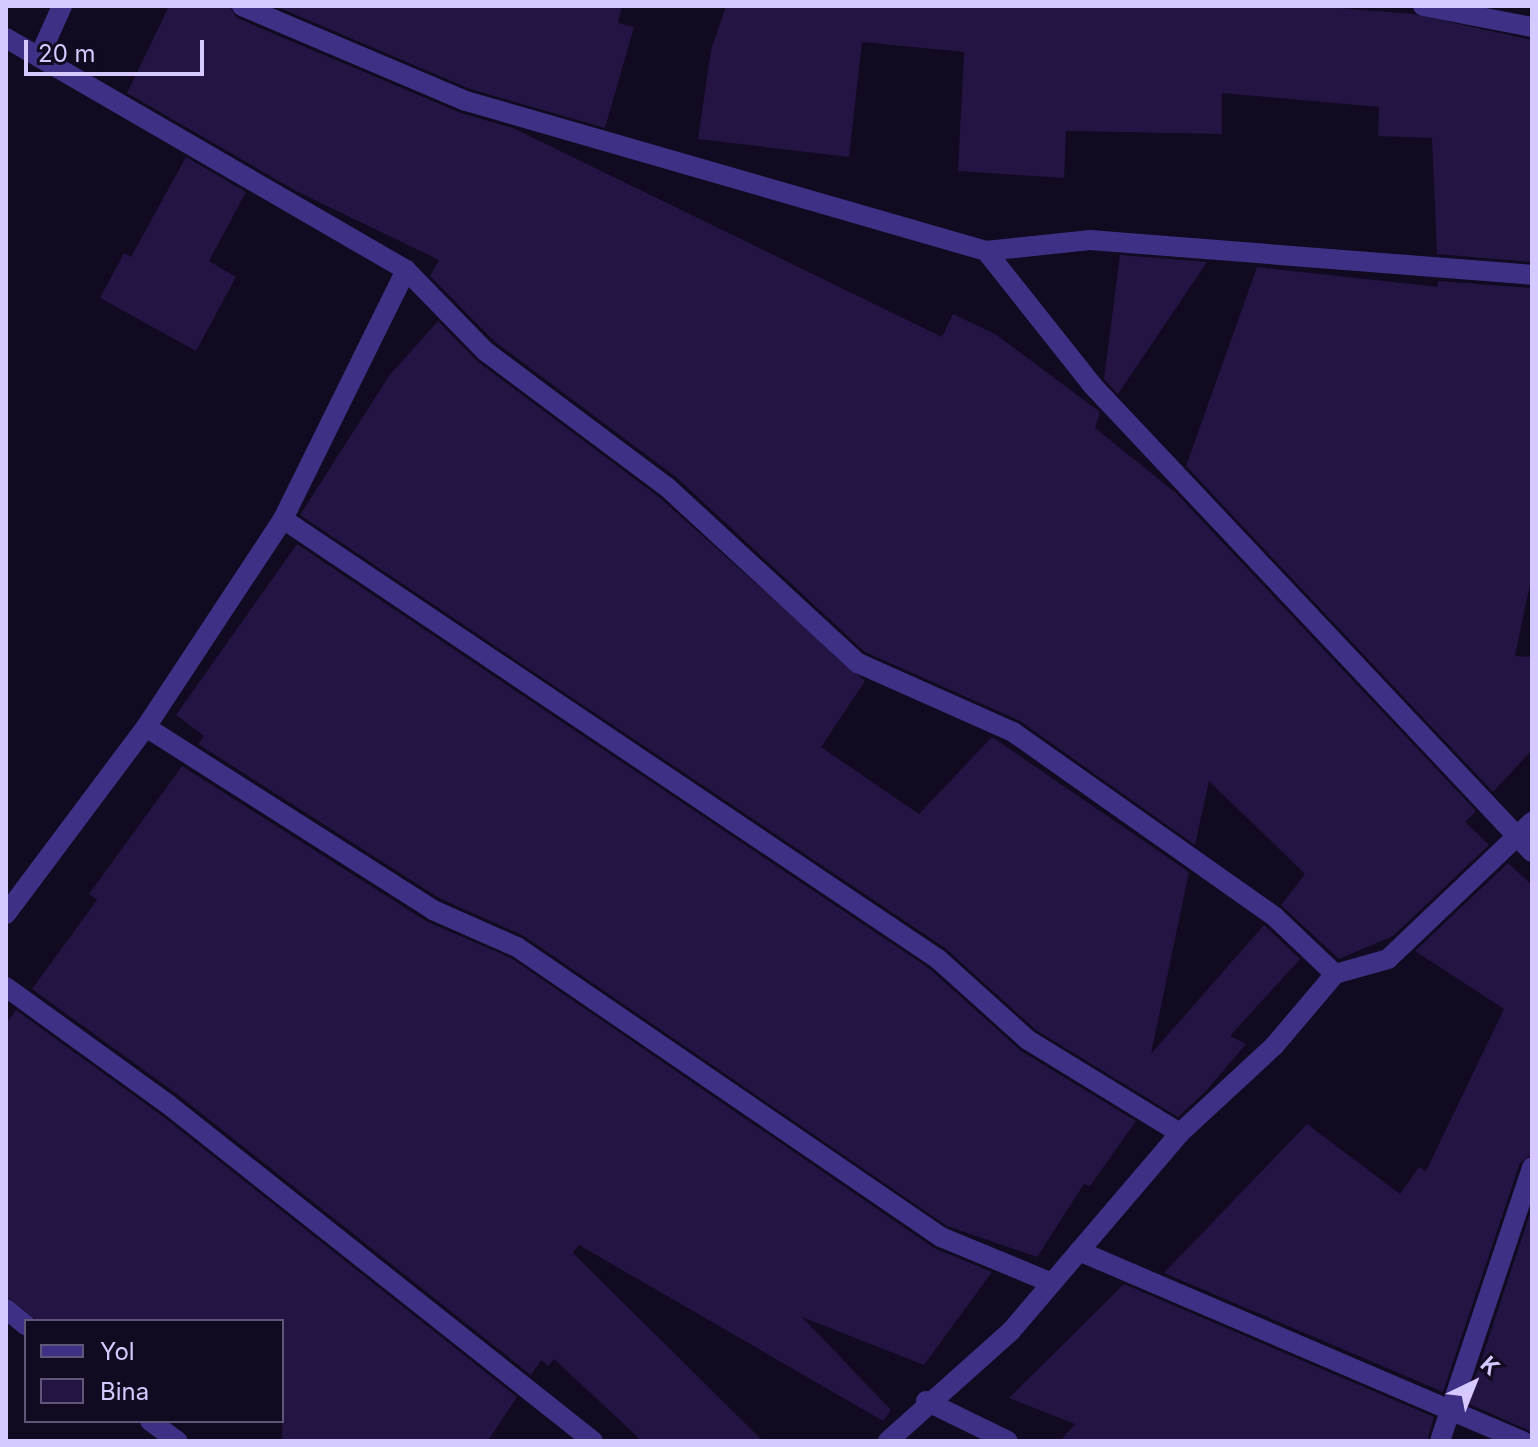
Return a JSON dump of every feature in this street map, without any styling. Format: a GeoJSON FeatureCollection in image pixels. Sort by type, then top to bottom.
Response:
{"type":"FeatureCollection","features":[{"type":"Feature","properties":{"kind":"street"},"geometry":{"type":"LineString","coordinates":[[41,53],[62,6]]}},
{"type":"Feature","properties":{"kind":"street"},"geometry":{"type":"LineString","coordinates":[[242,6],[466,101],[986,251],[1090,240],[1532,275]]}},
{"type":"Feature","properties":{"kind":"street"},"geometry":{"type":"LineString","coordinates":[[1423,6],[1532,27]]}},
{"type":"Feature","properties":{"kind":"street"},"geometry":{"type":"LineString","coordinates":[[6,38],[41,53],[406,270],[485,351],[667,487],[858,663],[1013,732],[1275,917],[1335,974]]}},
{"type":"Feature","properties":{"kind":"street"},"geometry":{"type":"LineString","coordinates":[[986,251],[1093,386],[1532,852]]}},
{"type":"Feature","properties":{"kind":"street"},"geometry":{"type":"LineString","coordinates":[[6,914],[146,727],[283,519],[406,270]]}},
{"type":"Feature","properties":{"kind":"street"},"geometry":{"type":"LineString","coordinates":[[283,519],[938,959],[1028,1040],[1180,1133]]}},
{"type":"Feature","properties":{"kind":"street"},"geometry":{"type":"LineString","coordinates":[[146,727],[433,910],[517,947],[941,1237],[1052,1283]]}},
{"type":"Feature","properties":{"kind":"street"},"geometry":{"type":"LineString","coordinates":[[888,1441],[926,1401],[1011,1331],[1180,1133],[1274,1046],[1335,974],[1388,959],[1532,822]]}},
{"type":"Feature","properties":{"kind":"street"},"geometry":{"type":"LineString","coordinates":[[6,987],[169,1105],[593,1441]]}},
{"type":"Feature","properties":{"kind":"street"},"geometry":{"type":"LineString","coordinates":[[1440,1441],[1454,1407],[1532,1167]]}},
{"type":"Feature","properties":{"kind":"street"},"geometry":{"type":"LineString","coordinates":[[1079,1251],[1454,1407],[1523,1441]]}},
{"type":"Feature","properties":{"kind":"street"},"geometry":{"type":"LineString","coordinates":[[6,1309],[24,1323]]}},
{"type":"Feature","properties":{"kind":"street"},"geometry":{"type":"LineString","coordinates":[[926,1401],[1008,1441]]}},
{"type":"Feature","properties":{"kind":"street"},"geometry":{"type":"LineString","coordinates":[[153,1423],[178,1441]]}},
{"type":"Feature","properties":{"kind":"building"},"geometry":{"type":"Polygon","coordinates":[[[169,6],[229,6],[237,18],[461,113],[513,128],[942,337],[953,314],[995,334],[1100,412],[1095,428],[1176,493],[1476,811],[1465,822],[1489,845],[1393,936],[1339,959],[1281,905],[1305,874],[1209,781],[1195,845],[1020,721],[865,652],[676,477],[494,341],[430,276],[439,260],[296,191],[127,93],[169,6]]]}},
{"type":"Feature","properties":{"kind":"building"},"geometry":{"type":"Polygon","coordinates":[[[275,6],[622,6],[618,23],[634,27],[605,128],[470,89],[275,6]]]}},
{"type":"Feature","properties":{"kind":"building"},"geometry":{"type":"Polygon","coordinates":[[[726,6],[1316,6],[1413,14],[1532,40],[1532,262],[1437,254],[1432,138],[1378,136],[1379,107],[1222,93],[1222,134],[1066,131],[1064,178],[958,171],[964,52],[862,42],[849,157],[698,139],[711,50],[726,6]]]}},
{"type":"Feature","properties":{"kind":"building"},"geometry":{"type":"Polygon","coordinates":[[[186,157],[246,192],[209,261],[236,277],[196,351],[100,298],[124,253],[131,257],[186,157]]]}},
{"type":"Feature","properties":{"kind":"building"},"geometry":{"type":"Polygon","coordinates":[[[1120,255],[1207,262],[1118,394],[1104,379],[1120,255]]]}},
{"type":"Feature","properties":{"kind":"building"},"geometry":{"type":"Polygon","coordinates":[[[1257,267],[1438,287],[1438,281],[1532,288],[1532,575],[1515,656],[1532,657],[1532,750],[1493,792],[1186,466],[1257,267]]]}},
{"type":"Feature","properties":{"kind":"building"},"geometry":{"type":"Polygon","coordinates":[[[438,321],[477,361],[659,497],[865,681],[821,747],[919,814],[992,737],[1189,872],[1151,1054],[1264,925],[1300,959],[1230,1036],[1246,1044],[1206,1091],[1178,1117],[1036,1030],[945,948],[300,515],[389,376],[438,321]]]}},
{"type":"Feature","properties":{"kind":"building"},"geometry":{"type":"Polygon","coordinates":[[[297,544],[930,969],[1021,1051],[1136,1121],[1090,1186],[1084,1184],[1037,1257],[947,1226],[524,936],[439,898],[198,744],[204,736],[176,715],[297,544]]]}},
{"type":"Feature","properties":{"kind":"building"},"geometry":{"type":"Polygon","coordinates":[[[182,766],[426,921],[511,958],[934,1248],[992,1272],[924,1365],[802,1317],[891,1410],[883,1421],[579,1245],[573,1253],[763,1441],[642,1441],[554,1359],[548,1366],[541,1360],[531,1375],[177,1094],[32,989],[97,900],[89,894],[182,766]]]}},
{"type":"Feature","properties":{"kind":"building"},"geometry":{"type":"Polygon","coordinates":[[[1508,863],[1532,885],[1532,1154],[1520,1163],[1443,1392],[1164,1273],[1307,1124],[1400,1194],[1419,1167],[1426,1171],[1504,1009],[1415,951],[1508,863]]]}},
{"type":"Feature","properties":{"kind":"building"},"geometry":{"type":"Polygon","coordinates":[[[16,1010],[161,1115],[517,1397],[488,1441],[282,1441],[284,1319],[35,1319],[6,1296],[6,1024],[16,1010]]]}},
{"type":"Feature","properties":{"kind":"building"},"geometry":{"type":"Polygon","coordinates":[[[1532,1208],[1532,1432],[1467,1403],[1532,1208]]]}},
{"type":"Feature","properties":{"kind":"building"},"geometry":{"type":"Polygon","coordinates":[[[1124,1284],[1434,1417],[1427,1441],[1060,1441],[1075,1424],[1009,1398],[1124,1284]]]}}]}
